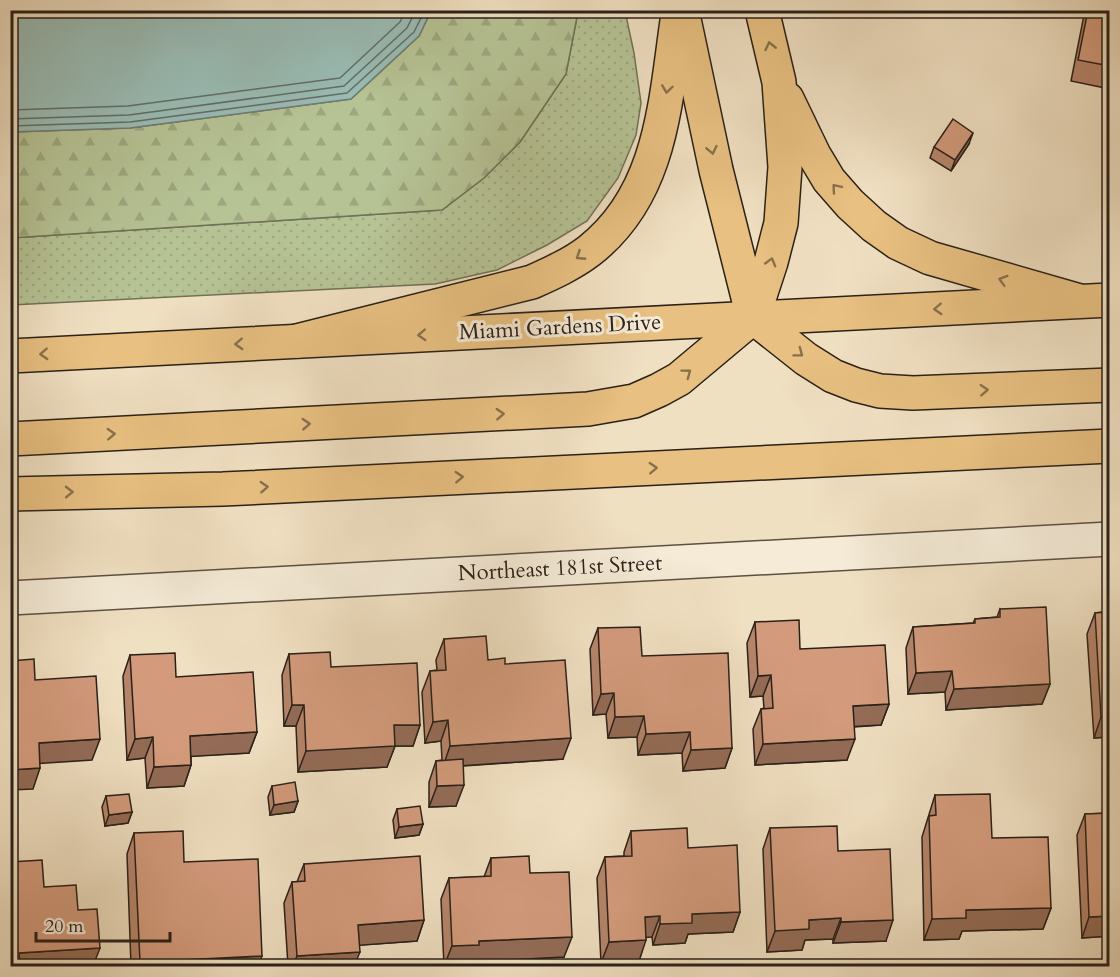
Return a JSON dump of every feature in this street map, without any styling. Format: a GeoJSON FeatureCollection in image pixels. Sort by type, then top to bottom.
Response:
{"type":"FeatureCollection","features":[{"type":"Feature","properties":{"kind":"main road"},"geometry":{"type":"LineString","coordinates":[[680,10],[716,170],[753,317],[806,359],[833,376],[880,391],[913,393],[1110,384]]}},
{"type":"Feature","properties":{"kind":"main road"},"geometry":{"type":"LineString","coordinates":[[297,341],[532,282],[561,269],[590,250],[630,208],[641,189],[653,158],[665,107],[680,10]]}},
{"type":"Feature","properties":{"kind":"main road"},"geometry":{"type":"LineString","coordinates":[[10,439],[560,412],[612,406],[651,394],[679,379],[753,317],[771,261],[780,222],[785,167],[778,82],[762,10]]}},
{"type":"Feature","properties":{"kind":"main road"},"geometry":{"type":"LineString","coordinates":[[778,82],[829,180],[874,226],[898,243],[930,258],[1095,301]]}},
{"type":"Feature","properties":{"kind":"main road","name":"Miami Gardens Drive"},"geometry":{"type":"LineString","coordinates":[[10,356],[1095,301]]}},
{"type":"Feature","properties":{"kind":"main road"},"geometry":{"type":"LineString","coordinates":[[10,494],[223,489],[1110,446]]}},
{"type":"Feature","properties":{"kind":"street","name":"Northeast 181st Street"},"geometry":{"type":"LineString","coordinates":[[10,598],[1110,539]]}},
{"type":"Feature","properties":{"kind":"green space"},"geometry":{"type":"Polygon","coordinates":[[[431,11],[576,11],[577,17],[566,74],[520,142],[484,178],[442,210],[11,238],[11,132],[130,128],[351,99],[419,36],[431,11]]]}},
{"type":"Feature","properties":{"kind":"green space"},"geometry":{"type":"Polygon","coordinates":[[[576,11],[625,11],[641,103],[636,135],[618,178],[587,221],[547,245],[497,270],[435,284],[11,305],[11,238],[442,210],[484,178],[520,142],[566,74],[577,17],[576,11]]]}},
{"type":"Feature","properties":{"kind":"water"},"geometry":{"type":"Polygon","coordinates":[[[10,11],[431,11],[419,36],[351,99],[130,128],[11,132],[10,11]]]}},
{"type":"Feature","properties":{"kind":"building"},"geometry":{"type":"Polygon","coordinates":[[[1088,10],[1110,10],[1110,66],[1078,60],[1088,10]]]}},
{"type":"Feature","properties":{"kind":"building"},"geometry":{"type":"Polygon","coordinates":[[[953,119],[973,133],[955,160],[934,147],[953,119]]]}},
{"type":"Feature","properties":{"kind":"building"},"geometry":{"type":"Polygon","coordinates":[[[1110,605],[1110,717],[1101,717],[1095,613],[1105,612],[1105,606],[1110,605]]]}},
{"type":"Feature","properties":{"kind":"building"},"geometry":{"type":"Polygon","coordinates":[[[1046,607],[1050,684],[954,689],[952,671],[916,673],[913,627],[975,623],[975,619],[1000,617],[1000,609],[1046,607]]]}},
{"type":"Feature","properties":{"kind":"building"},"geometry":{"type":"Polygon","coordinates":[[[799,620],[800,649],[885,645],[889,704],[853,706],[855,739],[763,744],[761,709],[773,708],[771,675],[758,676],[755,622],[799,620]]]}},
{"type":"Feature","properties":{"kind":"building"},"geometry":{"type":"Polygon","coordinates":[[[640,627],[642,656],[728,653],[732,748],[691,750],[690,732],[646,734],[644,716],[615,717],[614,693],[601,694],[598,628],[640,627]]]}},
{"type":"Feature","properties":{"kind":"building"},"geometry":{"type":"Polygon","coordinates":[[[486,636],[488,660],[505,658],[505,664],[565,660],[571,738],[450,746],[448,720],[433,722],[430,671],[446,670],[444,639],[486,636]]]}},
{"type":"Feature","properties":{"kind":"building"},"geometry":{"type":"Polygon","coordinates":[[[330,652],[331,667],[417,663],[420,725],[394,725],[395,746],[306,751],[304,705],[292,705],[289,654],[330,652]]]}},
{"type":"Feature","properties":{"kind":"building"},"geometry":{"type":"Polygon","coordinates":[[[175,653],[176,677],[253,672],[257,732],[190,736],[191,765],[154,767],[153,737],[135,739],[130,655],[175,653]]]}},
{"type":"Feature","properties":{"kind":"building"},"geometry":{"type":"Polygon","coordinates":[[[34,659],[35,680],[96,676],[100,739],[39,743],[40,768],[10,770],[10,661],[34,659]]]}},
{"type":"Feature","properties":{"kind":"building"},"geometry":{"type":"Polygon","coordinates":[[[463,759],[464,785],[437,786],[436,761],[463,759]]]}},
{"type":"Feature","properties":{"kind":"building"},"geometry":{"type":"Polygon","coordinates":[[[295,782],[298,801],[274,805],[272,786],[295,782]]]}},
{"type":"Feature","properties":{"kind":"building"},"geometry":{"type":"Polygon","coordinates":[[[129,794],[132,812],[109,815],[106,796],[129,794]]]}},
{"type":"Feature","properties":{"kind":"building"},"geometry":{"type":"Polygon","coordinates":[[[990,794],[992,838],[1048,837],[1051,908],[966,910],[966,918],[932,919],[929,816],[936,815],[935,795],[990,794]]]}},
{"type":"Feature","properties":{"kind":"building"},"geometry":{"type":"Polygon","coordinates":[[[420,806],[423,824],[399,827],[397,809],[420,806]]]}},
{"type":"Feature","properties":{"kind":"building"},"geometry":{"type":"Polygon","coordinates":[[[1110,813],[1110,916],[1089,917],[1085,814],[1110,813]]]}},
{"type":"Feature","properties":{"kind":"building"},"geometry":{"type":"Polygon","coordinates":[[[837,826],[838,851],[890,849],[893,920],[841,922],[841,918],[809,920],[809,929],[775,931],[770,828],[837,826]]]}},
{"type":"Feature","properties":{"kind":"building"},"geometry":{"type":"Polygon","coordinates":[[[687,828],[688,848],[737,845],[740,912],[692,914],[692,923],[660,924],[660,916],[645,917],[646,940],[609,942],[605,857],[632,856],[631,831],[687,828]]]}},
{"type":"Feature","properties":{"kind":"building"},"geometry":{"type":"Polygon","coordinates":[[[183,831],[184,862],[258,859],[262,956],[140,962],[134,833],[183,831]]]}},
{"type":"Feature","properties":{"kind":"building"},"geometry":{"type":"Polygon","coordinates":[[[420,856],[424,920],[358,925],[360,952],[297,956],[292,882],[305,881],[304,864],[420,856]]]}},
{"type":"Feature","properties":{"kind":"building"},"geometry":{"type":"Polygon","coordinates":[[[529,856],[530,873],[569,872],[572,937],[479,941],[479,945],[452,946],[449,878],[491,876],[491,858],[529,856]]]}},
{"type":"Feature","properties":{"kind":"building"},"geometry":{"type":"Polygon","coordinates":[[[42,860],[44,887],[76,885],[78,910],[97,909],[100,948],[19,953],[20,966],[10,966],[10,862],[42,860]]]}}]}
